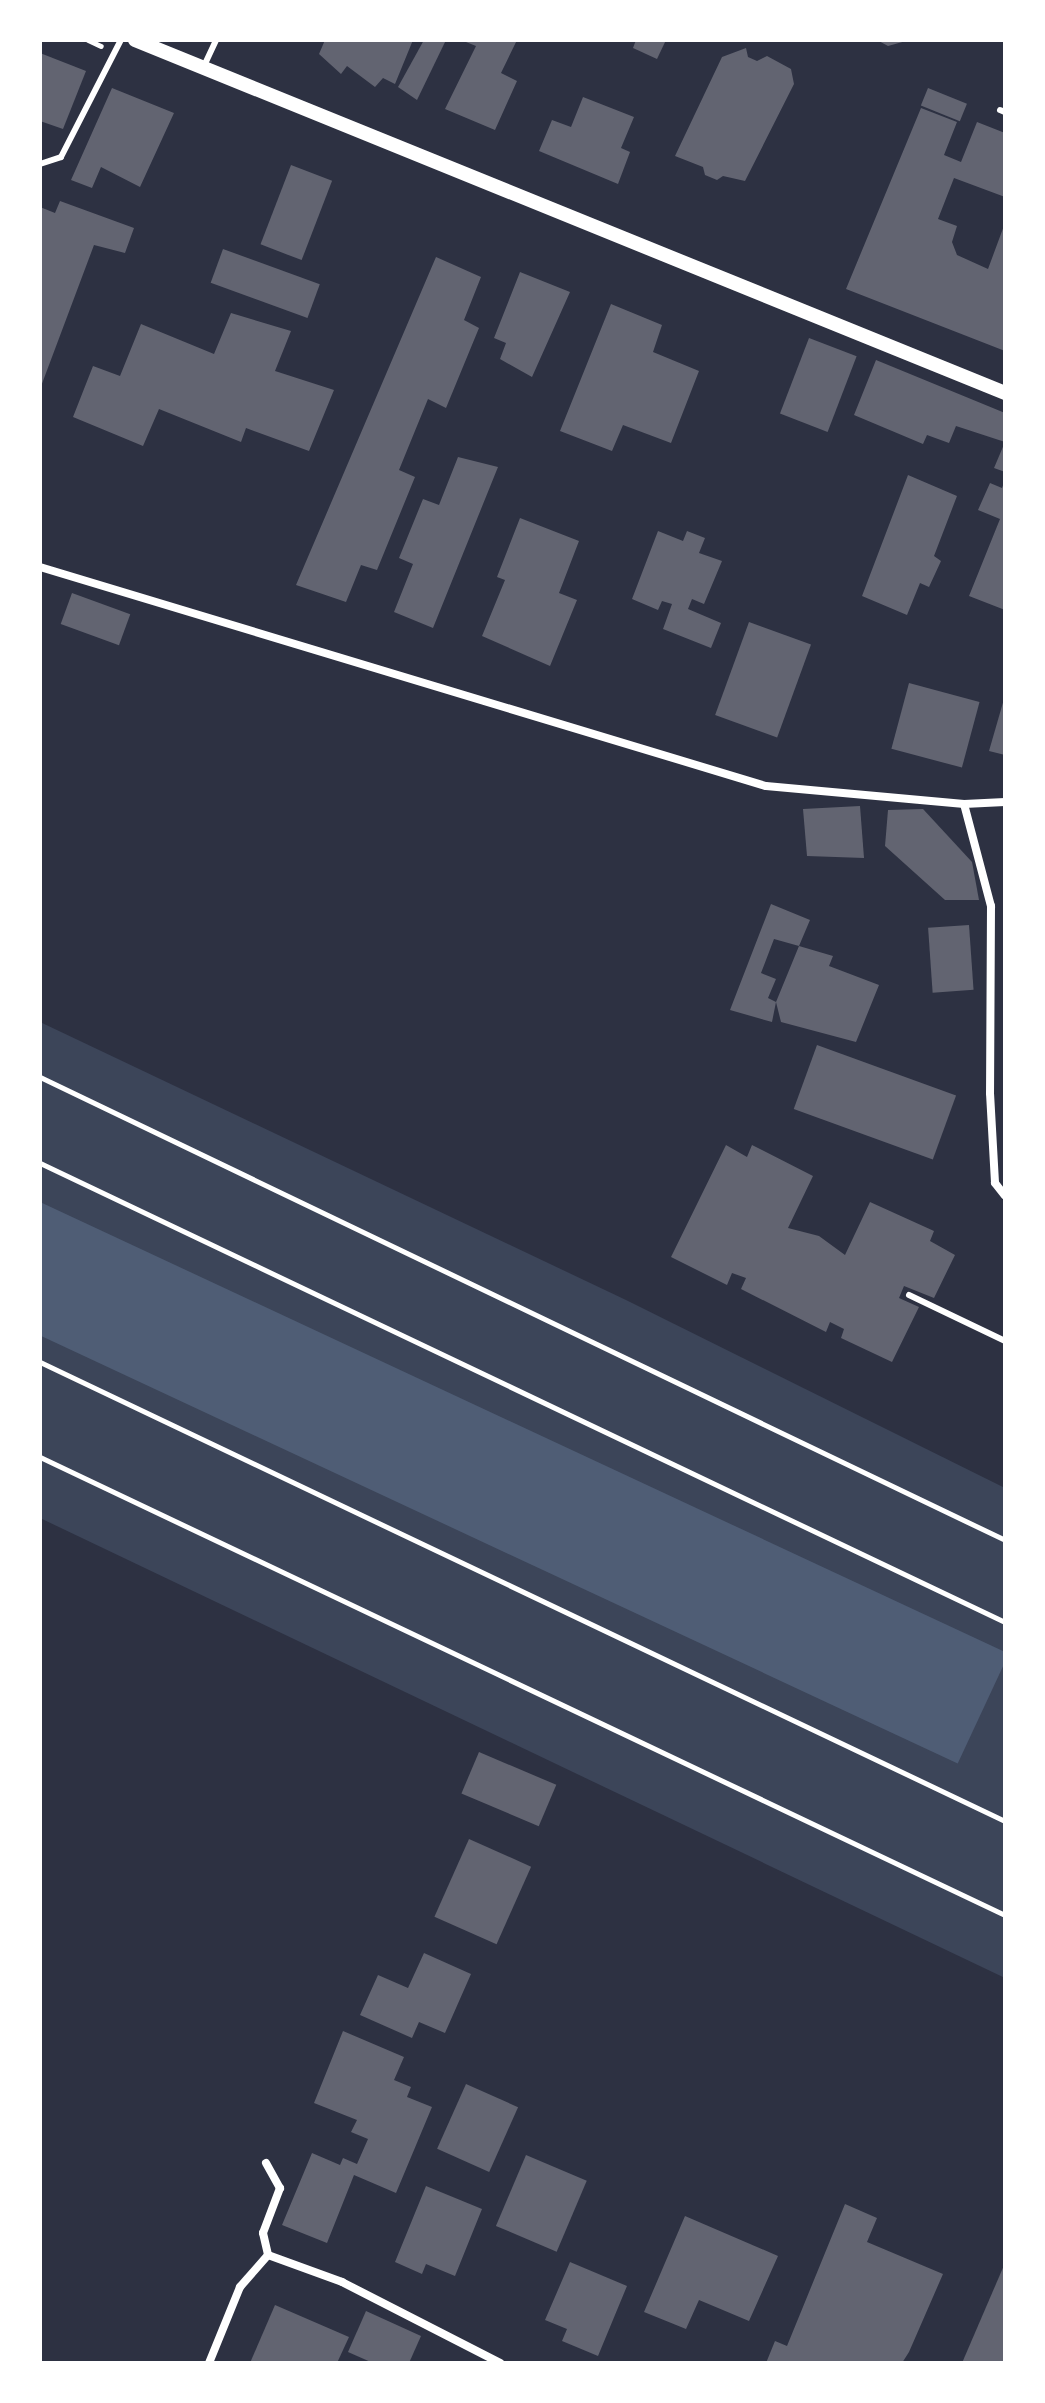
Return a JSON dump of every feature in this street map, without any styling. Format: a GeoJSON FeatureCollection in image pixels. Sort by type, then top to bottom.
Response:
{"type":"FeatureCollection","features":[{"type":"Feature","properties":{"kind":"street"},"geometry":{"type":"LineString","coordinates":[[135,40],[1005,393]]}},
{"type":"Feature","properties":{"kind":"street"},"geometry":{"type":"LineString","coordinates":[[40,567],[766,786],[964,804],[1005,802]]}},
{"type":"Feature","properties":{"kind":"street"},"geometry":{"type":"LineString","coordinates":[[964,804],[991,906],[990,1093],[995,1183],[1005,1196]]}},
{"type":"Feature","properties":{"kind":"street"},"geometry":{"type":"LineString","coordinates":[[266,2163],[280,2188],[263,2233],[268,2255]]}},
{"type":"Feature","properties":{"kind":"street"},"geometry":{"type":"LineString","coordinates":[[209,2363],[240,2287],[268,2255]]}},
{"type":"Feature","properties":{"kind":"street"},"geometry":{"type":"LineString","coordinates":[[268,2255],[342,2282],[500,2363]]}},
{"type":"Feature","properties":{"kind":"lane"},"geometry":{"type":"LineString","coordinates":[[40,164],[61,157],[121,40]]}},
{"type":"Feature","properties":{"kind":"lane"},"geometry":{"type":"LineString","coordinates":[[203,67],[216,40]]}},
{"type":"Feature","properties":{"kind":"lane"},"geometry":{"type":"LineString","coordinates":[[909,1295],[1005,1341]]}},
{"type":"Feature","properties":{"kind":"path"},"geometry":{"type":"LineString","coordinates":[[40,1077],[1005,1540]]}},
{"type":"Feature","properties":{"kind":"path"},"geometry":{"type":"LineString","coordinates":[[40,1163],[1005,1622]]}},
{"type":"Feature","properties":{"kind":"path"},"geometry":{"type":"LineString","coordinates":[[40,1362],[1005,1821]]}},
{"type":"Feature","properties":{"kind":"path"},"geometry":{"type":"LineString","coordinates":[[40,1457],[1005,1915]]}},
{"type":"Feature","properties":{"kind":"shaded area"},"geometry":{"type":"Polygon","coordinates":[[[40,1022],[626,1300],[1005,1488],[1005,1978],[40,1518],[40,1022]]]}},
{"type":"Feature","properties":{"kind":"shaded area"},"geometry":{"type":"Polygon","coordinates":[[[40,1202],[1005,1652],[1005,1662],[958,1763],[40,1336],[40,1202]]]}},
{"type":"Feature","properties":{"kind":"building"},"geometry":{"type":"Polygon","coordinates":[[[325,40],[413,40],[395,84],[383,78],[375,87],[347,66],[341,74],[319,54],[325,40]]]}},
{"type":"Feature","properties":{"kind":"building"},"geometry":{"type":"Polygon","coordinates":[[[424,40],[446,40],[417,100],[398,87],[424,40]]]}},
{"type":"Feature","properties":{"kind":"building"},"geometry":{"type":"Polygon","coordinates":[[[461,40],[517,40],[501,73],[517,81],[495,130],[445,109],[476,46],[461,40]]]}},
{"type":"Feature","properties":{"kind":"building"},"geometry":{"type":"Polygon","coordinates":[[[636,40],[666,40],[657,59],[633,48],[636,40]]]}},
{"type":"Feature","properties":{"kind":"building"},"geometry":{"type":"Polygon","coordinates":[[[877,40],[906,40],[906,41],[888,46],[877,40]]]}},
{"type":"Feature","properties":{"kind":"building"},"geometry":{"type":"Polygon","coordinates":[[[746,48],[748,57],[757,61],[767,56],[791,69],[794,84],[745,181],[723,176],[717,180],[705,175],[703,167],[675,156],[722,57],[746,48]]]}},
{"type":"Feature","properties":{"kind":"building"},"geometry":{"type":"Polygon","coordinates":[[[40,53],[86,71],[63,129],[40,121],[40,53]]]}},
{"type":"Feature","properties":{"kind":"building"},"geometry":{"type":"Polygon","coordinates":[[[112,88],[174,113],[140,187],[101,167],[92,188],[71,180],[112,88]]]}},
{"type":"Feature","properties":{"kind":"building"},"geometry":{"type":"Polygon","coordinates":[[[928,88],[967,104],[960,121],[921,106],[928,88]]]}},
{"type":"Feature","properties":{"kind":"building"},"geometry":{"type":"Polygon","coordinates":[[[583,97],[634,117],[621,148],[630,152],[618,184],[539,151],[552,120],[571,127],[583,97]]]}},
{"type":"Feature","properties":{"kind":"building"},"geometry":{"type":"Polygon","coordinates":[[[921,108],[957,122],[944,155],[961,162],[977,122],[1005,133],[1005,197],[954,178],[938,219],[957,226],[952,242],[957,255],[988,269],[1005,223],[1005,351],[846,289],[921,108]]]}},
{"type":"Feature","properties":{"kind":"building"},"geometry":{"type":"Polygon","coordinates":[[[291,165],[332,181],[302,260],[261,244],[291,165]]]}},
{"type":"Feature","properties":{"kind":"building"},"geometry":{"type":"Polygon","coordinates":[[[60,201],[134,228],[125,253],[94,245],[40,389],[40,207],[55,213],[60,201]]]}},
{"type":"Feature","properties":{"kind":"building"},"geometry":{"type":"Polygon","coordinates":[[[223,249],[320,284],[307,318],[211,283],[223,249]]]}},
{"type":"Feature","properties":{"kind":"building"},"geometry":{"type":"Polygon","coordinates":[[[436,257],[481,277],[464,320],[479,328],[446,408],[428,399],[399,470],[415,477],[377,570],[361,565],[346,602],[296,585],[436,257]]]}},
{"type":"Feature","properties":{"kind":"building"},"geometry":{"type":"Polygon","coordinates":[[[520,272],[570,292],[532,377],[500,359],[506,343],[494,338],[520,272]]]}},
{"type":"Feature","properties":{"kind":"building"},"geometry":{"type":"Polygon","coordinates":[[[611,304],[662,325],[653,352],[699,371],[671,443],[623,425],[612,451],[560,431],[611,304]]]}},
{"type":"Feature","properties":{"kind":"building"},"geometry":{"type":"Polygon","coordinates":[[[231,313],[291,331],[275,371],[334,390],[309,451],[246,428],[241,442],[159,409],[143,446],[73,417],[93,366],[120,376],[141,324],[214,354],[231,313]]]}},
{"type":"Feature","properties":{"kind":"building"},"geometry":{"type":"Polygon","coordinates":[[[809,338],[857,356],[828,432],[780,414],[809,338]]]}},
{"type":"Feature","properties":{"kind":"building"},"geometry":{"type":"Polygon","coordinates":[[[876,360],[1005,413],[1005,442],[956,426],[949,443],[927,435],[923,444],[854,415],[876,360]]]}},
{"type":"Feature","properties":{"kind":"building"},"geometry":{"type":"Polygon","coordinates":[[[1005,442],[1005,472],[994,468],[1005,442]]]}},
{"type":"Feature","properties":{"kind":"building"},"geometry":{"type":"Polygon","coordinates":[[[458,457],[498,467],[433,628],[394,612],[413,564],[399,558],[423,499],[439,505],[458,457]]]}},
{"type":"Feature","properties":{"kind":"building"},"geometry":{"type":"Polygon","coordinates":[[[908,475],[957,496],[934,556],[941,561],[929,587],[920,583],[907,615],[862,596],[908,475]]]}},
{"type":"Feature","properties":{"kind":"building"},"geometry":{"type":"Polygon","coordinates":[[[1005,480],[1005,610],[969,596],[1000,519],[978,510],[990,483],[1002,488],[1005,480]]]}},
{"type":"Feature","properties":{"kind":"building"},"geometry":{"type":"Polygon","coordinates":[[[520,518],[579,541],[559,593],[577,600],[550,666],[482,636],[505,580],[497,577],[520,518]]]}},
{"type":"Feature","properties":{"kind":"building"},"geometry":{"type":"Polygon","coordinates":[[[658,531],[683,541],[687,531],[705,538],[699,553],[722,561],[704,604],[692,599],[688,609],[721,623],[711,648],[663,629],[672,604],[662,601],[658,610],[632,599],[658,531]]]}},
{"type":"Feature","properties":{"kind":"building"},"geometry":{"type":"Polygon","coordinates":[[[72,593],[130,614],[119,645],[61,624],[72,593]]]}},
{"type":"Feature","properties":{"kind":"building"},"geometry":{"type":"Polygon","coordinates":[[[749,622],[811,645],[777,738],[715,715],[749,622]]]}},
{"type":"Feature","properties":{"kind":"building"},"geometry":{"type":"Polygon","coordinates":[[[909,683],[980,702],[962,768],[891,749],[909,683]]]}},
{"type":"Feature","properties":{"kind":"building"},"geometry":{"type":"Polygon","coordinates":[[[1005,699],[1005,755],[989,751],[1005,699]]]}},
{"type":"Feature","properties":{"kind":"building"},"geometry":{"type":"Polygon","coordinates":[[[860,806],[864,858],[807,856],[803,809],[860,806]]]}},
{"type":"Feature","properties":{"kind":"building"},"geometry":{"type":"Polygon","coordinates":[[[923,809],[972,862],[979,900],[945,900],[885,846],[888,810],[923,809]]]}},
{"type":"Feature","properties":{"kind":"building"},"geometry":{"type":"Polygon","coordinates":[[[771,904],[810,920],[799,946],[774,939],[761,973],[776,979],[768,998],[776,1002],[772,1022],[730,1010],[771,904]]]}},
{"type":"Feature","properties":{"kind":"building"},"geometry":{"type":"Polygon","coordinates":[[[969,925],[974,990],[933,993],[928,928],[969,925]]]}},
{"type":"Feature","properties":{"kind":"building"},"geometry":{"type":"Polygon","coordinates":[[[799,946],[833,956],[829,966],[879,985],[856,1042],[781,1022],[776,1002],[799,946]]]}},
{"type":"Feature","properties":{"kind":"building"},"geometry":{"type":"Polygon","coordinates":[[[817,1045],[956,1096],[933,1160],[794,1109],[817,1045]]]}},
{"type":"Feature","properties":{"kind":"building"},"geometry":{"type":"Polygon","coordinates":[[[726,1145],[747,1157],[752,1145],[813,1176],[788,1228],[819,1236],[845,1255],[870,1202],[934,1231],[930,1241],[955,1255],[934,1298],[904,1286],[899,1298],[919,1307],[892,1362],[841,1338],[844,1329],[830,1322],[826,1332],[741,1289],[746,1278],[732,1273],[727,1285],[671,1257],[726,1145]]]}},
{"type":"Feature","properties":{"kind":"building"},"geometry":{"type":"Polygon","coordinates":[[[479,1752],[556,1785],[539,1826],[461,1793],[479,1752]]]}},
{"type":"Feature","properties":{"kind":"building"},"geometry":{"type":"Polygon","coordinates":[[[469,1839],[531,1867],[497,1944],[434,1917],[469,1839]]]}},
{"type":"Feature","properties":{"kind":"building"},"geometry":{"type":"Polygon","coordinates":[[[424,1953],[471,1974],[445,2033],[419,2022],[412,2038],[360,2015],[378,1975],[408,1988],[424,1953]]]}},
{"type":"Feature","properties":{"kind":"building"},"geometry":{"type":"Polygon","coordinates":[[[343,2031],[404,2057],[394,2080],[411,2087],[407,2097],[432,2107],[396,2193],[354,2175],[327,2243],[282,2225],[312,2153],[340,2165],[343,2158],[357,2164],[368,2139],[351,2132],[357,2120],[314,2103],[343,2031]]]}},
{"type":"Feature","properties":{"kind":"building"},"geometry":{"type":"Polygon","coordinates":[[[466,2084],[518,2107],[489,2172],[437,2149],[466,2084]]]}},
{"type":"Feature","properties":{"kind":"building"},"geometry":{"type":"Polygon","coordinates":[[[526,2155],[587,2181],[557,2252],[496,2226],[526,2155]]]}},
{"type":"Feature","properties":{"kind":"building"},"geometry":{"type":"Polygon","coordinates":[[[426,2186],[482,2209],[455,2276],[426,2264],[422,2274],[395,2262],[426,2186]]]}},
{"type":"Feature","properties":{"kind":"building"},"geometry":{"type":"Polygon","coordinates":[[[845,2204],[877,2218],[867,2242],[943,2274],[909,2352],[902,2363],[766,2363],[775,2341],[787,2346],[845,2204]]]}},
{"type":"Feature","properties":{"kind":"building"},"geometry":{"type":"Polygon","coordinates":[[[685,2216],[778,2256],[749,2321],[699,2300],[686,2329],[644,2312],[685,2216]]]}},
{"type":"Feature","properties":{"kind":"building"},"geometry":{"type":"Polygon","coordinates":[[[570,2262],[627,2286],[598,2356],[562,2341],[567,2329],[545,2320],[570,2262]]]}},
{"type":"Feature","properties":{"kind":"building"},"geometry":{"type":"Polygon","coordinates":[[[1005,2263],[1005,2363],[962,2363],[1005,2263]]]}},
{"type":"Feature","properties":{"kind":"building"},"geometry":{"type":"Polygon","coordinates":[[[275,2305],[349,2337],[337,2363],[250,2363],[275,2305]]]}},
{"type":"Feature","properties":{"kind":"building"},"geometry":{"type":"Polygon","coordinates":[[[366,2311],[421,2336],[409,2363],[373,2363],[348,2352],[366,2311]]]}}]}
